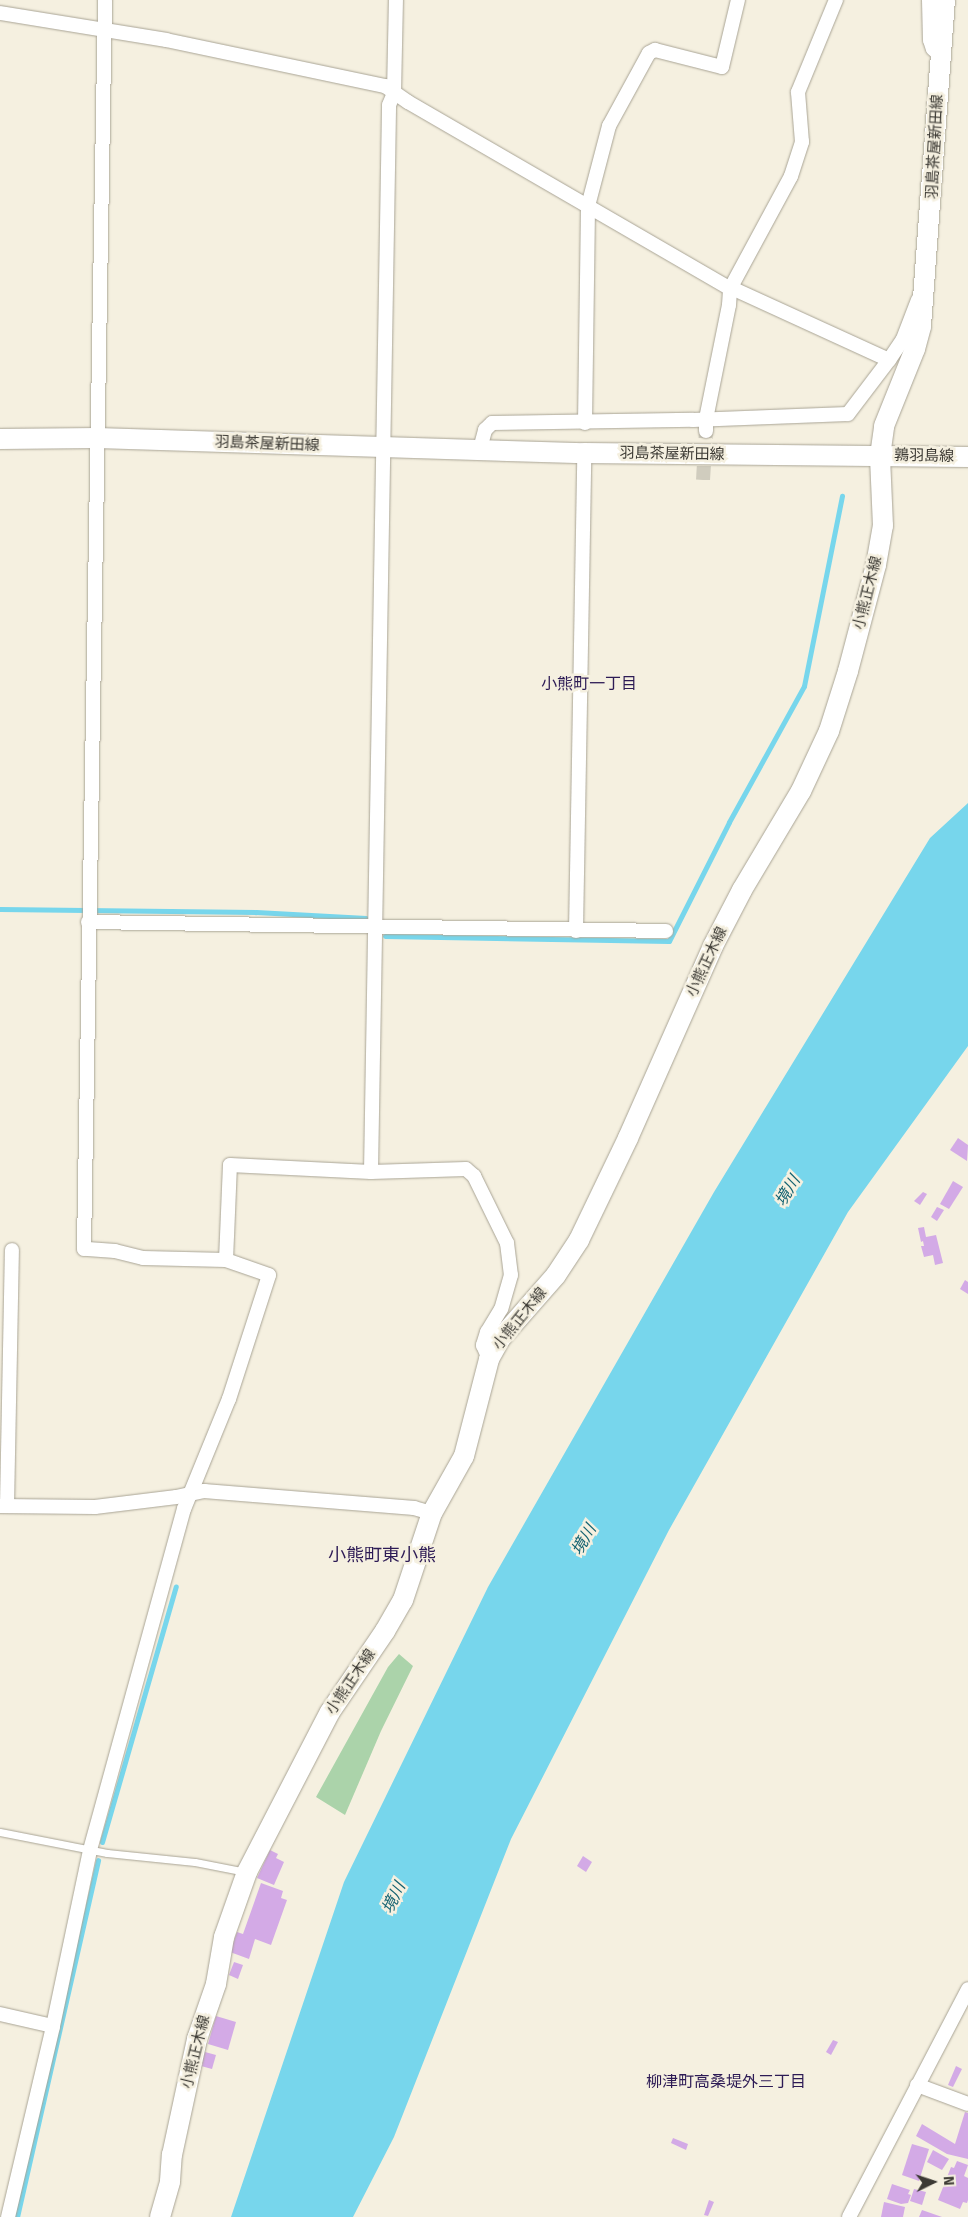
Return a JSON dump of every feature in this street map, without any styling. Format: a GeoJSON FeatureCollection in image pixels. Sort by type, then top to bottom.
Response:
{"type":"FeatureCollection","features":[{"type":"Feature","properties":{"kind":"main road","name":"羽島茶屋新田線"},"geometry":{"type":"LineString","coordinates":[[0,438],[97,438],[584,453],[880,456],[884,426],[915,349],[921,326],[935,161],[940,54],[945,0]]}},
{"type":"Feature","properties":{"kind":"main road","name":"鶉羽島線"},"geometry":{"type":"LineString","coordinates":[[880,456],[968,457]]}},
{"type":"Feature","properties":{"kind":"main road","name":"小熊正木線"},"geometry":{"type":"LineString","coordinates":[[160,2217],[170,2181],[172,2156],[197,2039],[216,1984],[224,1937],[247,1872],[330,1712],[385,1631],[403,1600],[432,1513],[464,1456],[489,1359],[500,1340],[556,1275],[579,1240],[628,1138],[713,946],[742,890],[802,790],[829,731],[848,671],[876,565],[883,526],[880,456]]}},
{"type":"Feature","properties":{"kind":"street"},"geometry":{"type":"LineString","coordinates":[[8,2217],[53,2026],[90,1850],[184,1509],[229,1399],[269,1275],[226,1260],[143,1258],[115,1251],[84,1249],[105,0]]}},
{"type":"Feature","properties":{"kind":"street"},"geometry":{"type":"LineString","coordinates":[[371,1172],[389,105],[394,93],[396,0]]}},
{"type":"Feature","properties":{"kind":"street"},"geometry":{"type":"LineString","coordinates":[[584,423],[588,206],[610,126],[649,53],[654,50],[722,67],[738,0]]}},
{"type":"Feature","properties":{"kind":"street"},"geometry":{"type":"LineString","coordinates":[[706,425],[729,306],[730,289],[791,176],[802,142],[798,92],[836,0]]}},
{"type":"Feature","properties":{"kind":"street"},"geometry":{"type":"LineString","coordinates":[[929,0],[930,40],[933,49],[940,54]]}},
{"type":"Feature","properties":{"kind":"street"},"geometry":{"type":"LineString","coordinates":[[0,13],[166,40],[386,86],[394,93],[730,289],[736,290],[889,360]]}},
{"type":"Feature","properties":{"kind":"street"},"geometry":{"type":"LineString","coordinates":[[480,449],[486,430],[492,422],[706,425],[848,414],[903,340],[924,283]]}},
{"type":"Feature","properties":{"kind":"street"},"geometry":{"type":"LineString","coordinates":[[576,931],[584,453]]}},
{"type":"Feature","properties":{"kind":"street"},"geometry":{"type":"LineString","coordinates":[[88,922],[666,931]]}},
{"type":"Feature","properties":{"kind":"street"},"geometry":{"type":"LineString","coordinates":[[226,1260],[230,1165],[371,1172],[466,1169],[474,1176],[507,1243],[511,1275],[503,1304],[487,1332],[483,1345],[489,1359]]}},
{"type":"Feature","properties":{"kind":"street"},"geometry":{"type":"LineString","coordinates":[[12,1250],[3,1506],[95,1508],[176,1497],[204,1491],[414,1508],[432,1513]]}},
{"type":"Feature","properties":{"kind":"street"},"geometry":{"type":"LineString","coordinates":[[850,2217],[968,1988]]}},
{"type":"Feature","properties":{"kind":"street"},"geometry":{"type":"LineString","coordinates":[[0,2014],[53,2026]]}},
{"type":"Feature","properties":{"kind":"street"},"geometry":{"type":"LineString","coordinates":[[917,2085],[968,2104]]}},
{"type":"Feature","properties":{"kind":"lane"},"geometry":{"type":"LineString","coordinates":[[0,1832],[90,1850],[195,1862],[247,1872]]}},
{"type":"Feature","properties":{"kind":"green space"},"geometry":{"type":"Polygon","coordinates":[[[399,1654],[413,1666],[381,1731],[345,1815],[316,1797],[388,1667],[399,1654]]]}},
{"type":"Feature","properties":{"kind":"water","name":"境川"},"geometry":{"type":"Polygon","coordinates":[[[968,803],[968,1046],[848,1212],[669,1530],[511,1839],[394,2137],[353,2217],[231,2217],[344,1882],[488,1587],[714,1192],[930,838],[968,803]]]}},
{"type":"Feature","properties":{"kind":"building"},"geometry":{"type":"Polygon","coordinates":[[[958,1138],[968,1145],[967,1161],[950,1150],[958,1138]]]}},
{"type":"Feature","properties":{"kind":"building"},"geometry":{"type":"Polygon","coordinates":[[[953,1181],[963,1187],[949,1209],[940,1204],[953,1181]]]}},
{"type":"Feature","properties":{"kind":"building"},"geometry":{"type":"Polygon","coordinates":[[[923,1192],[927,1194],[920,1205],[914,1201],[923,1192]]]}},
{"type":"Feature","properties":{"kind":"building"},"geometry":{"type":"Polygon","coordinates":[[[937,1207],[944,1210],[937,1221],[931,1217],[937,1207]]]}},
{"type":"Feature","properties":{"kind":"building"},"geometry":{"type":"Polygon","coordinates":[[[924,1227],[926,1237],[936,1235],[943,1263],[935,1265],[933,1255],[924,1257],[921,1246],[924,1246],[923,1241],[921,1242],[918,1228],[924,1227]]]}},
{"type":"Feature","properties":{"kind":"building"},"geometry":{"type":"Polygon","coordinates":[[[965,1280],[968,1282],[968,1294],[960,1289],[965,1280]]]}},
{"type":"Feature","properties":{"kind":"building"},"geometry":{"type":"Polygon","coordinates":[[[270,1850],[278,1854],[276,1858],[284,1862],[274,1885],[257,1878],[270,1850]]]}},
{"type":"Feature","properties":{"kind":"building"},"geometry":{"type":"Polygon","coordinates":[[[583,1856],[592,1862],[586,1872],[577,1866],[583,1856]]]}},
{"type":"Feature","properties":{"kind":"building"},"geometry":{"type":"Polygon","coordinates":[[[261,1883],[283,1891],[281,1898],[287,1900],[271,1945],[255,1939],[249,1959],[230,1952],[237,1932],[243,1934],[261,1883]]]}},
{"type":"Feature","properties":{"kind":"building"},"geometry":{"type":"Polygon","coordinates":[[[234,1962],[243,1965],[238,1979],[229,1975],[234,1962]]]}},
{"type":"Feature","properties":{"kind":"building"},"geometry":{"type":"Polygon","coordinates":[[[216,2016],[236,2022],[228,2050],[208,2044],[216,2016]]]}},
{"type":"Feature","properties":{"kind":"building"},"geometry":{"type":"Polygon","coordinates":[[[833,2040],[838,2042],[831,2055],[826,2052],[833,2040]]]}},
{"type":"Feature","properties":{"kind":"building"},"geometry":{"type":"Polygon","coordinates":[[[205,2052],[216,2055],[212,2069],[201,2066],[205,2052]]]}},
{"type":"Feature","properties":{"kind":"building"},"geometry":{"type":"Polygon","coordinates":[[[956,2066],[962,2069],[953,2087],[948,2085],[956,2066]]]}},
{"type":"Feature","properties":{"kind":"building"},"geometry":{"type":"Polygon","coordinates":[[[965,2112],[968,2113],[968,2159],[947,2154],[916,2136],[922,2124],[955,2144],[965,2112]]]}},
{"type":"Feature","properties":{"kind":"building"},"geometry":{"type":"Polygon","coordinates":[[[673,2138],[688,2144],[686,2150],[671,2143],[673,2138]]]}},
{"type":"Feature","properties":{"kind":"building"},"geometry":{"type":"Polygon","coordinates":[[[912,2144],[929,2149],[919,2181],[902,2175],[912,2144]]]}},
{"type":"Feature","properties":{"kind":"building"},"geometry":{"type":"Polygon","coordinates":[[[933,2150],[949,2159],[942,2170],[927,2162],[933,2150]]]}},
{"type":"Feature","properties":{"kind":"building"},"geometry":{"type":"Polygon","coordinates":[[[957,2161],[968,2165],[964,2176],[968,2178],[968,2200],[967,2203],[963,2202],[960,2209],[938,2200],[951,2167],[954,2168],[957,2161]]]}},
{"type":"Feature","properties":{"kind":"building"},"geometry":{"type":"Polygon","coordinates":[[[892,2184],[910,2190],[908,2194],[911,2195],[908,2203],[901,2204],[887,2199],[892,2184]]]}},
{"type":"Feature","properties":{"kind":"building"},"geometry":{"type":"Polygon","coordinates":[[[914,2189],[926,2192],[922,2205],[910,2201],[914,2189]]]}},
{"type":"Feature","properties":{"kind":"building"},"geometry":{"type":"Polygon","coordinates":[[[709,2200],[714,2202],[708,2216],[704,2215],[709,2200]]]}},
{"type":"Feature","properties":{"kind":"building"},"geometry":{"type":"Polygon","coordinates":[[[884,2202],[905,2207],[903,2217],[881,2217],[884,2202]]]}},
{"type":"Feature","properties":{"kind":"building"},"geometry":{"type":"Polygon","coordinates":[[[922,2210],[942,2217],[919,2217],[922,2210]]]}},
{"type":"Feature","properties":{"kind":"waterway"},"geometry":{"type":"LineString","coordinates":[[385,936],[669,941],[729,822],[804,686],[842,496]]}},
{"type":"Feature","properties":{"kind":"waterway"},"geometry":{"type":"LineString","coordinates":[[0,909],[256,912],[366,918]]}},
{"type":"Feature","properties":{"kind":"waterway"},"geometry":{"type":"LineString","coordinates":[[102,1842],[176,1586]]}},
{"type":"Feature","properties":{"kind":"waterway"},"geometry":{"type":"LineString","coordinates":[[17,2217],[98,1860]]}},
{"type":"Feature","properties":{"kind":"tunnel"},"geometry":{"type":"LineString","coordinates":[[703,480],[706,431]]}},
{"type":"Feature","properties":{"kind":"district","name":"小熊町一丁目"},"geometry":{"type":"Point","coordinates":[589,684]}},
{"type":"Feature","properties":{"kind":"district","name":"小熊町東小熊"},"geometry":{"type":"Point","coordinates":[382,1555]}},
{"type":"Feature","properties":{"kind":"district","name":"柳津町高桑堤外三丁目"},"geometry":{"type":"Point","coordinates":[726,2082]}}]}
